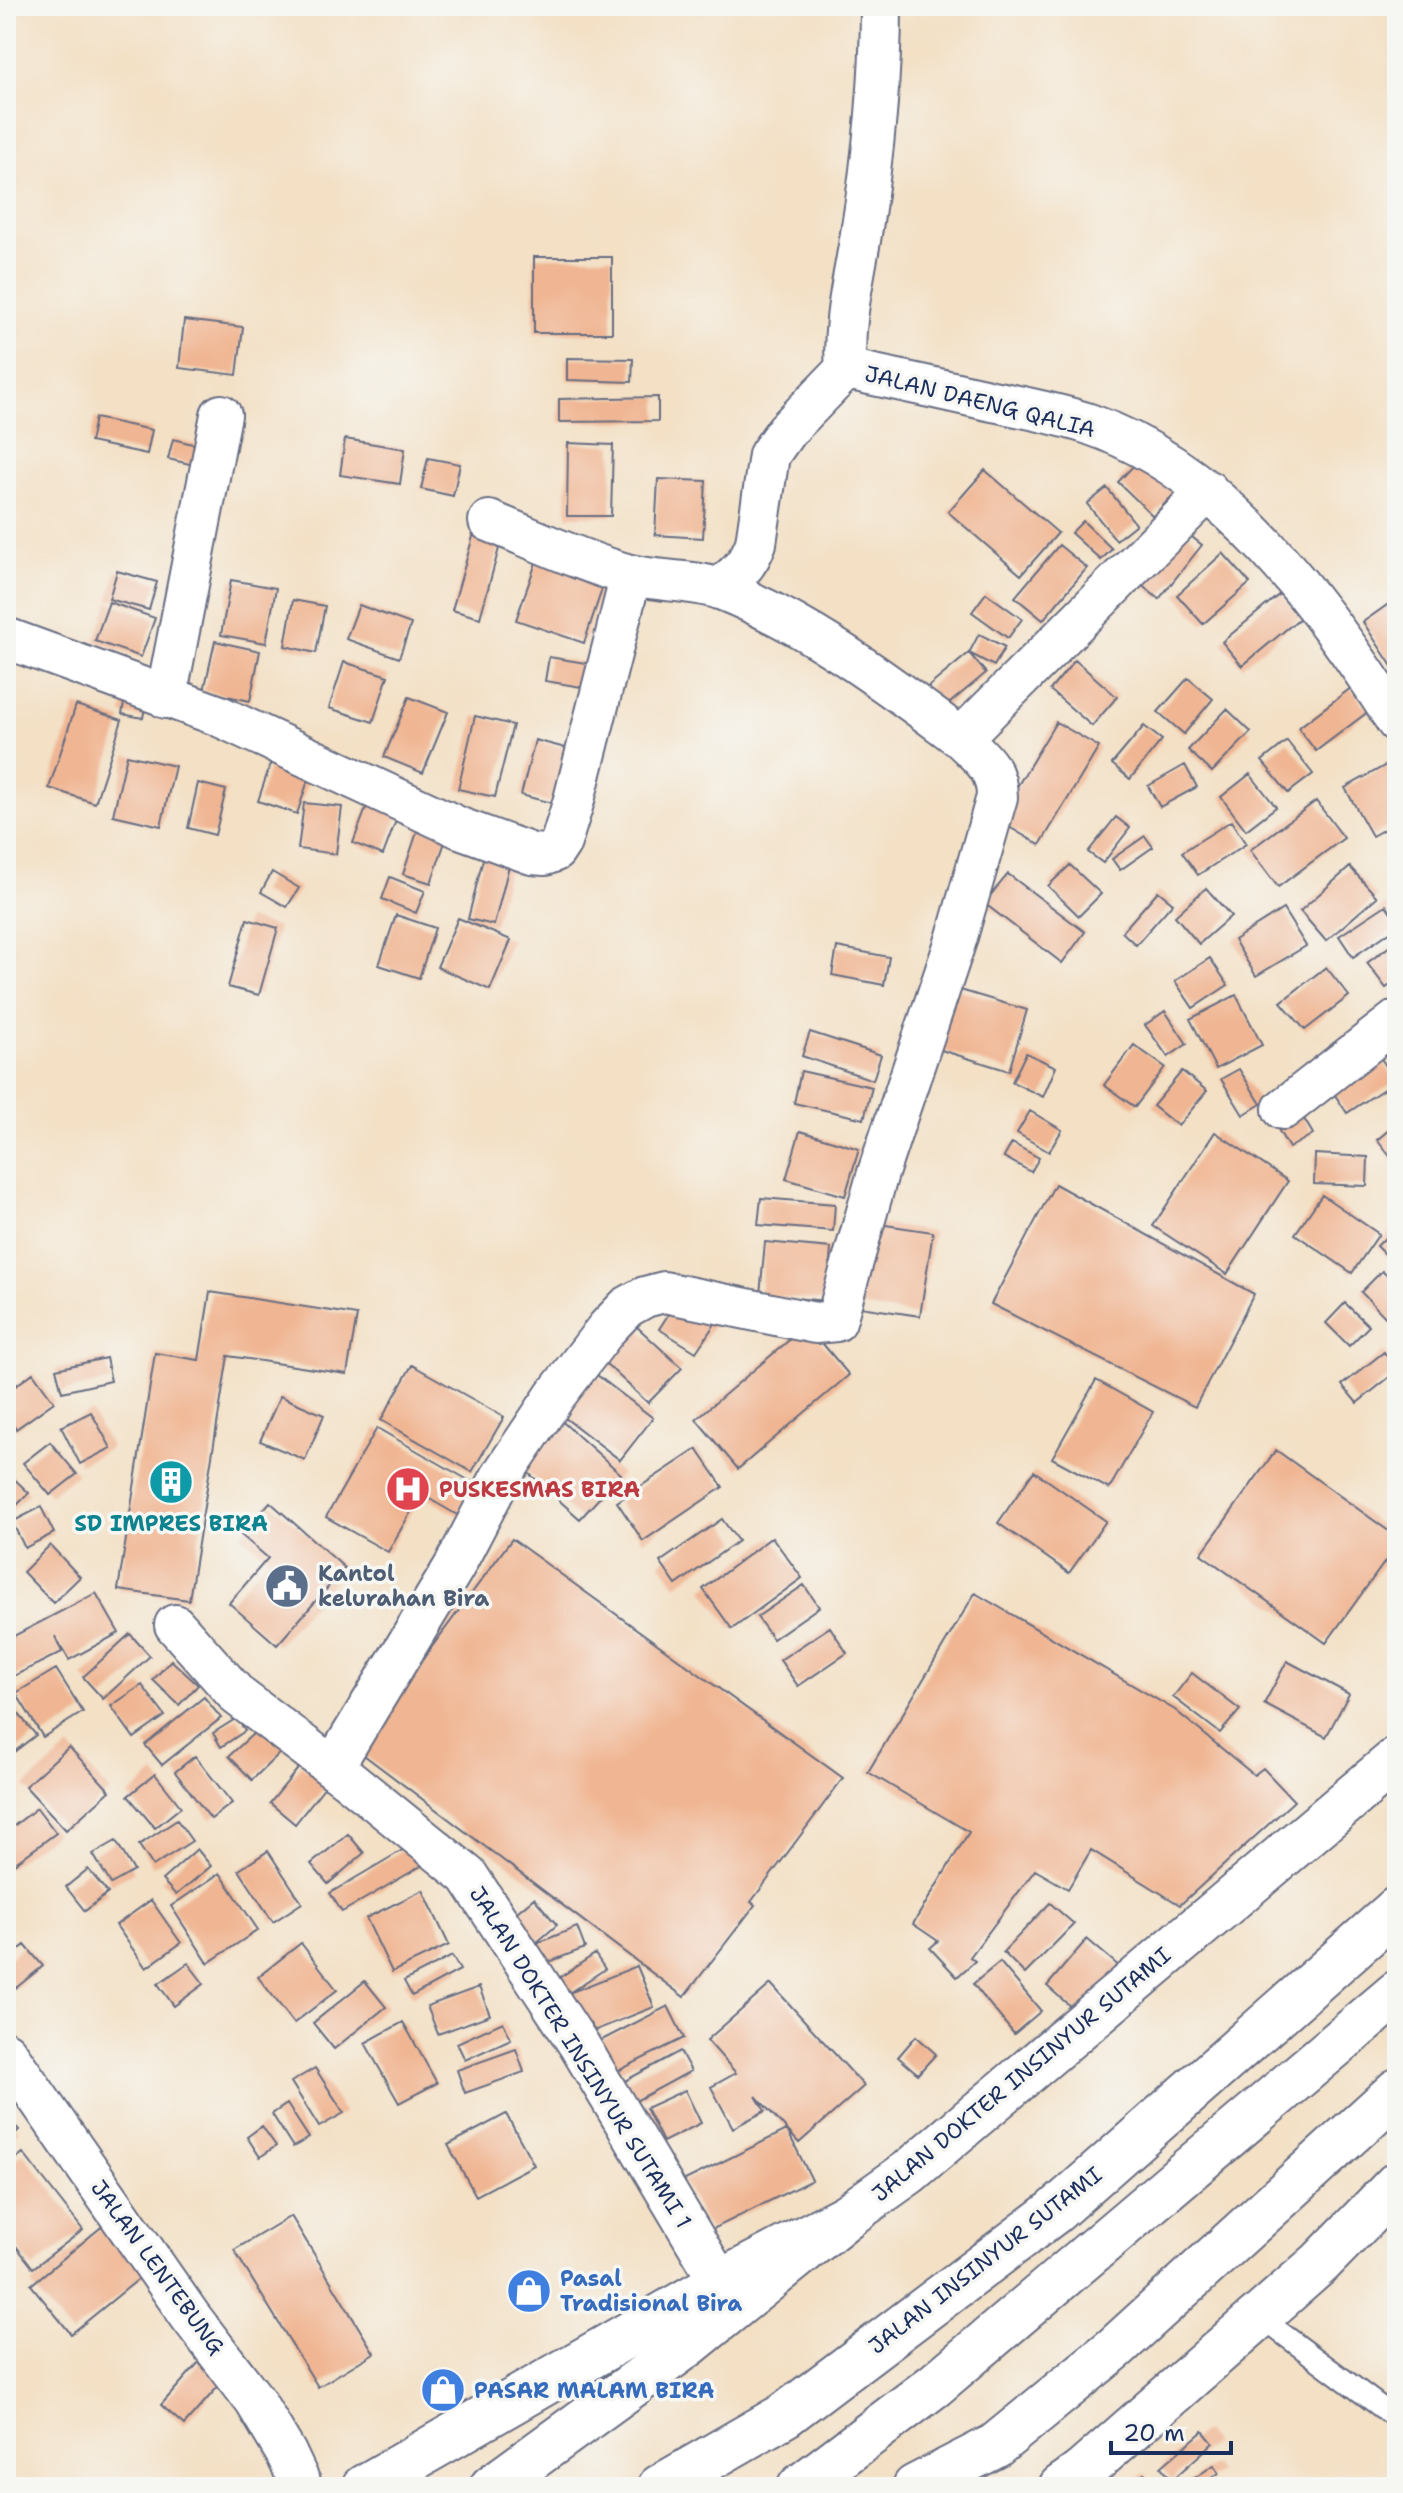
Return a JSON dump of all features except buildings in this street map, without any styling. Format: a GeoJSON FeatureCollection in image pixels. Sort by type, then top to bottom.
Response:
{"type":"FeatureCollection","features":[{"type":"Feature","properties":{"kind":"main road","name":"JALAN DOKTER INSINYUR SUTAMI"},"geometry":{"type":"LineString","coordinates":[[364,2487],[720,2282],[847,2216],[909,2172],[1397,1759]]}},
{"type":"Feature","properties":{"kind":"main road","name":"JALAN INSINYUR SUTAMI"},"geometry":{"type":"LineString","coordinates":[[660,2487],[785,2415],[1054,2212],[1397,1909]]}},
{"type":"Feature","properties":{"kind":"main road"},"geometry":{"type":"LineString","coordinates":[[800,2487],[935,2385],[1397,1993]]}},
{"type":"Feature","properties":{"kind":"main road"},"geometry":{"type":"LineString","coordinates":[[915,2487],[995,2446],[1091,2367],[1261,2217],[1397,2091]]}},
{"type":"Feature","properties":{"kind":"main road"},"geometry":{"type":"LineString","coordinates":[[1072,2482],[1320,2263],[1397,2184]]}},
{"type":"Feature","properties":{"kind":"main road"},"geometry":{"type":"LineString","coordinates":[[492,2487],[689,2344],[847,2216]]}},
{"type":"Feature","properties":{"kind":"street"},"geometry":{"type":"LineString","coordinates":[[846,369],[844,342],[862,232],[881,62],[881,6]]}},
{"type":"Feature","properties":{"kind":"street","name":"JALAN DAENG QALIA"},"geometry":{"type":"LineString","coordinates":[[719,589],[742,570],[751,557],[756,543],[769,455],[786,431],[846,369],[1041,411],[1089,424],[1144,448],[1208,491],[1264,547],[1327,617],[1397,722]]}},
{"type":"Feature","properties":{"kind":"street"},"geometry":{"type":"LineString","coordinates":[[166,698],[221,415]]}},
{"type":"Feature","properties":{"kind":"street"},"geometry":{"type":"LineString","coordinates":[[961,738],[1208,491]]}},
{"type":"Feature","properties":{"kind":"street"},"geometry":{"type":"LineString","coordinates":[[333,1767],[454,1567],[502,1475],[555,1396],[627,1307],[645,1297],[664,1292],[815,1323],[836,1321],[878,1173],[956,940],[997,797],[997,782],[992,770],[961,738],[846,653],[791,621],[719,589],[631,575],[489,521]]}},
{"type":"Feature","properties":{"kind":"street"},"geometry":{"type":"LineString","coordinates":[[6,638],[217,715],[460,828],[532,854],[545,855],[555,851],[561,842],[574,800],[631,575]]}},
{"type":"Feature","properties":{"kind":"street"},"geometry":{"type":"LineString","coordinates":[[1283,1109],[1397,1020]]}},
{"type":"Feature","properties":{"kind":"street","name":"JALAN DOKTER INSINYUR SUTAMI 1"},"geometry":{"type":"LineString","coordinates":[[175,1625],[238,1696],[333,1767],[468,1876],[579,2045],[720,2282]]}},
{"type":"Feature","properties":{"kind":"street","name":"JALAN LENTEBUNG"},"geometry":{"type":"LineString","coordinates":[[6,2052],[190,2316],[255,2401],[302,2487]]}},
{"type":"Feature","properties":{"kind":"lane"},"geometry":{"type":"LineString","coordinates":[[1260,2317],[1397,2419]]}},
{"type":"Feature","properties":{"kind":"place","name":"SD IMPRES BIRA"},"geometry":{"type":"Point","coordinates":[171,1482]}},
{"type":"Feature","properties":{"kind":"place","name":"PUSKESMAS BIRA"},"geometry":{"type":"Point","coordinates":[408,1489]}},
{"type":"Feature","properties":{"kind":"place","name":"Kantol kelurahan Bira"},"geometry":{"type":"Point","coordinates":[287,1586]}},
{"type":"Feature","properties":{"kind":"place","name":"Pasal Tradisional Bira"},"geometry":{"type":"Point","coordinates":[529,2291]}},
{"type":"Feature","properties":{"kind":"place","name":"PASAR MALAM BIRA"},"geometry":{"type":"Point","coordinates":[443,2390]}}]}
